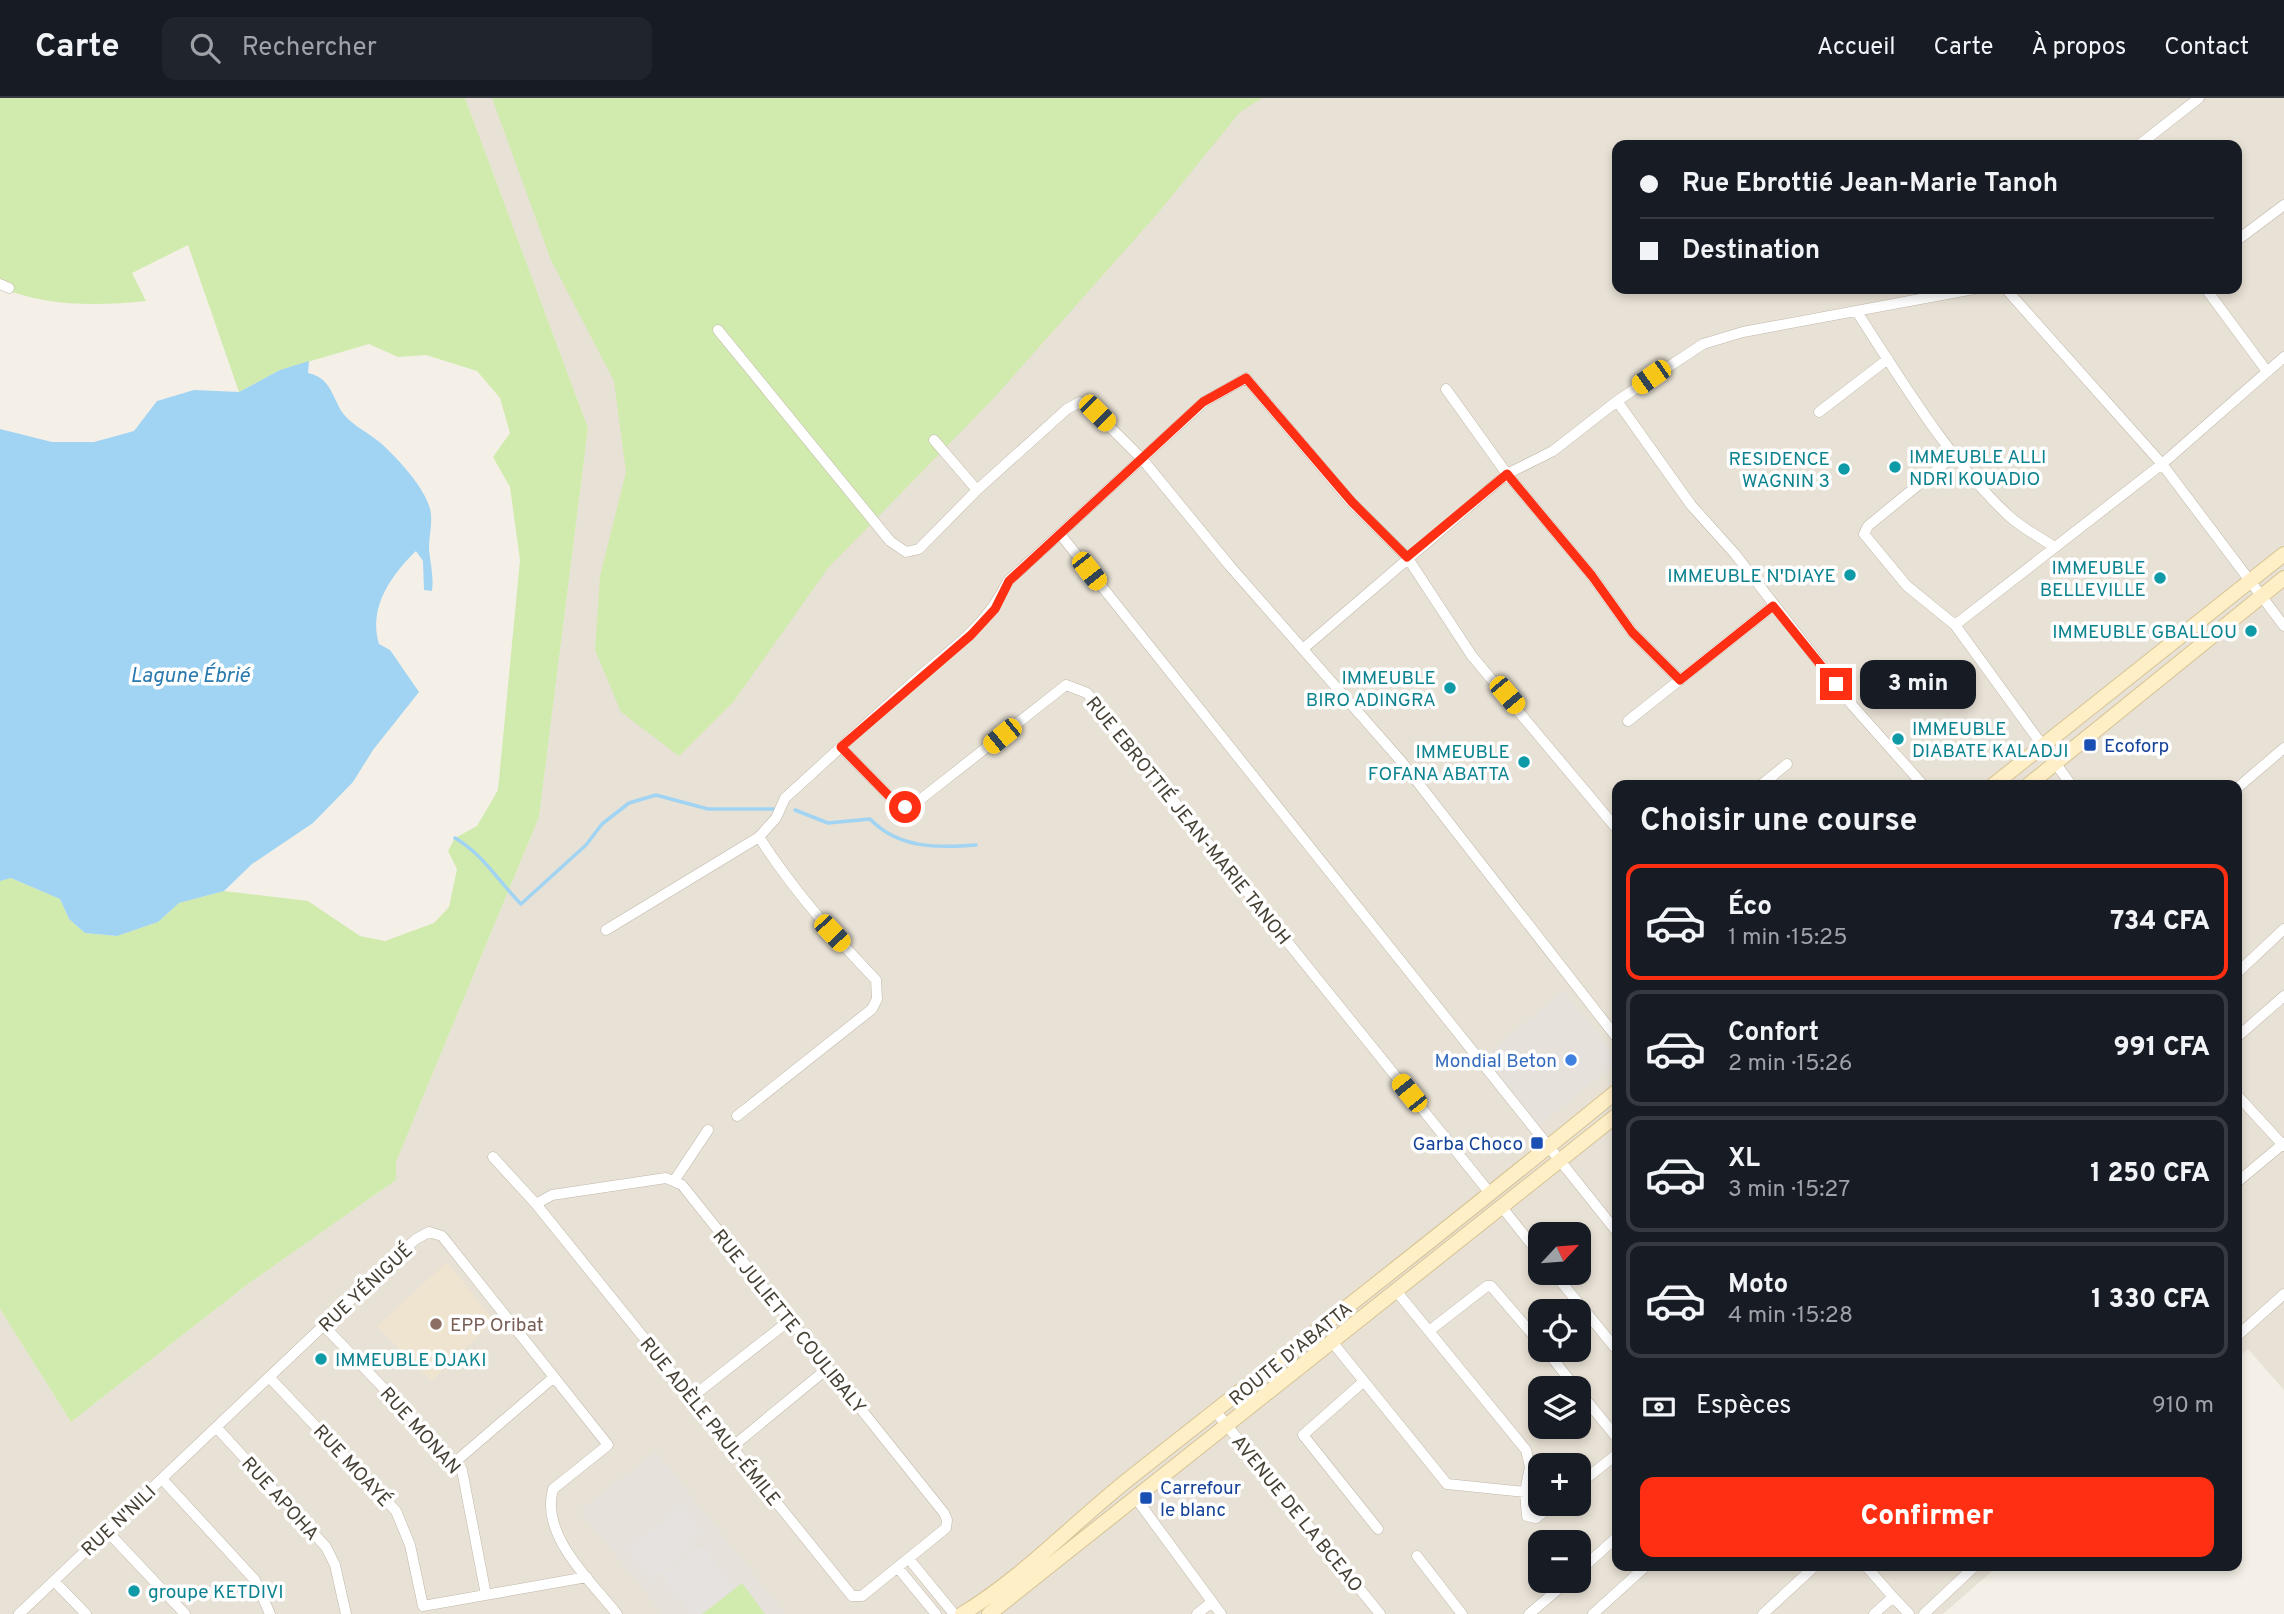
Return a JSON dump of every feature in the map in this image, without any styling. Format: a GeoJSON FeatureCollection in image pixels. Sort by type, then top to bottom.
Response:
{"type":"FeatureCollection","features":[{"type":"Feature","properties":{"kind":"street"},"geometry":{"type":"LineString","coordinates":[[2146,140],[2199,98]]}},
{"type":"Feature","properties":{"kind":"street"},"geometry":{"type":"LineString","coordinates":[[2242,236],[2284,205]]}},
{"type":"Feature","properties":{"kind":"street"},"geometry":{"type":"LineString","coordinates":[[1304,648],[1507,474],[1553,451],[1617,401],[1703,344],[1743,332],[1949,294]]}},
{"type":"Feature","properties":{"kind":"street"},"geometry":{"type":"LineString","coordinates":[[2010,294],[2162,464],[2284,626]]}},
{"type":"Feature","properties":{"kind":"street"},"geometry":{"type":"LineString","coordinates":[[2210,294],[2266,370]]}},
{"type":"Feature","properties":{"kind":"street"},"geometry":{"type":"LineString","coordinates":[[1857,312],[1956,454],[2009,516],[2053,547]]}},
{"type":"Feature","properties":{"kind":"street"},"geometry":{"type":"LineString","coordinates":[[718,330],[890,541],[906,552],[919,549],[977,490],[1067,409],[1080,402],[1097,413],[1143,460],[1229,565],[1401,761],[1612,1032]]}},
{"type":"Feature","properties":{"kind":"street"},"geometry":{"type":"LineString","coordinates":[[1955,625],[2162,464],[2284,357]]}},
{"type":"Feature","properties":{"kind":"street"},"geometry":{"type":"LineString","coordinates":[[1819,412],[1888,359]]}},
{"type":"Feature","properties":{"kind":"street"},"geometry":{"type":"LineString","coordinates":[[606,930],[759,837],[776,818],[785,798],[971,635],[995,609],[1009,581],[1203,402],[1246,378],[1352,502],[1407,557],[1472,656],[1612,823]]}},
{"type":"Feature","properties":{"kind":"street"},"geometry":{"type":"LineString","coordinates":[[1446,389],[1507,474],[1592,576],[1632,632],[1680,680]]}},
{"type":"Feature","properties":{"kind":"street"},"geometry":{"type":"LineString","coordinates":[[1617,401],[1691,505],[1735,554],[1852,705],[1919,780]]}},
{"type":"Feature","properties":{"kind":"street"},"geometry":{"type":"LineString","coordinates":[[934,440],[977,490]]}},
{"type":"Feature","properties":{"kind":"street"},"geometry":{"type":"LineString","coordinates":[[1956,454],[1868,526],[1864,534],[1907,586],[1955,625],[2045,744],[2068,780]]}},
{"type":"Feature","properties":{"kind":"street"},"geometry":{"type":"LineString","coordinates":[[1059,534],[1612,1226]]}},
{"type":"Feature","properties":{"kind":"street"},"geometry":{"type":"LineString","coordinates":[[2000,780],[2284,554]]}},
{"type":"Feature","properties":{"kind":"street"},"geometry":{"type":"LineString","coordinates":[[2035,780],[2284,578]]}},
{"type":"Feature","properties":{"kind":"street"},"geometry":{"type":"LineString","coordinates":[[1628,721],[1773,606]]}},
{"type":"Feature","properties":{"kind":"street","name":"RUE EBROTTIÉ JEAN-MARIE TANOH"},"geometry":{"type":"LineString","coordinates":[[841,747],[894,801],[905,807],[912,806],[1066,685],[1087,692],[1489,1192]]}},
{"type":"Feature","properties":{"kind":"street"},"geometry":{"type":"LineString","coordinates":[[2242,784],[2284,748]]}},
{"type":"Feature","properties":{"kind":"street"},"geometry":{"type":"LineString","coordinates":[[1767,780],[1787,764]]}},
{"type":"Feature","properties":{"kind":"street"},"geometry":{"type":"LineString","coordinates":[[737,1116],[872,1009],[878,989],[876,981],[782,873],[759,837]]}},
{"type":"Feature","properties":{"kind":"street"},"geometry":{"type":"LineString","coordinates":[[2242,968],[2284,929]]}},
{"type":"Feature","properties":{"kind":"street"},"geometry":{"type":"LineString","coordinates":[[2242,1033],[2284,996]]}},
{"type":"Feature","properties":{"kind":"street","name":"ROUTE D'ABATTA"},"geometry":{"type":"LineString","coordinates":[[962,1614],[1015,1575],[1133,1475],[1216,1412],[1612,1095]]}},
{"type":"Feature","properties":{"kind":"street"},"geometry":{"type":"LineString","coordinates":[[2242,1100],[2283,1144],[2242,1178]]}},
{"type":"Feature","properties":{"kind":"street","name":"ROUTE D'ABATTA"},"geometry":{"type":"LineString","coordinates":[[989,1614],[1612,1119]]}},
{"type":"Feature","properties":{"kind":"street"},"geometry":{"type":"LineString","coordinates":[[536,1204],[552,1195],[666,1178],[674,1181],[708,1130]]}},
{"type":"Feature","properties":{"kind":"street","name":"RUE ADÈLE PAUL-ÉMILE"},"geometry":{"type":"LineString","coordinates":[[493,1157],[536,1204],[852,1596],[862,1596],[898,1568]]}},
{"type":"Feature","properties":{"kind":"street","name":"RUE JULIETTE COULIBALY"},"geometry":{"type":"LineString","coordinates":[[674,1181],[682,1185],[947,1520],[946,1528],[898,1568]]}},
{"type":"Feature","properties":{"kind":"street"},"geometry":{"type":"LineString","coordinates":[[1501,1206],[1528,1240]]}},
{"type":"Feature","properties":{"kind":"street","name":"RUE YÉNIGUÉ"},"geometry":{"type":"LineString","coordinates":[[217,1428],[416,1239],[429,1232],[442,1236],[608,1445],[553,1489],[551,1497],[558,1539],[564,1551],[617,1614]]}},
{"type":"Feature","properties":{"kind":"street"},"geometry":{"type":"LineString","coordinates":[[1564,1285],[1612,1344]]}},
{"type":"Feature","properties":{"kind":"street"},"geometry":{"type":"LineString","coordinates":[[1429,1331],[1487,1286],[1491,1286],[1528,1329]]}},
{"type":"Feature","properties":{"kind":"street"},"geometry":{"type":"LineString","coordinates":[[1397,1292],[1526,1450],[1530,1466],[1524,1492],[1528,1513]]}},
{"type":"Feature","properties":{"kind":"street"},"geometry":{"type":"LineString","coordinates":[[2242,1331],[2284,1294]]}},
{"type":"Feature","properties":{"kind":"street"},"geometry":{"type":"LineString","coordinates":[[692,1397],[790,1320]]}},
{"type":"Feature","properties":{"kind":"street","name":"RUE MONAN"},"geometry":{"type":"LineString","coordinates":[[324,1326],[455,1462],[466,1482],[486,1595]]}},
{"type":"Feature","properties":{"kind":"street"},"geometry":{"type":"LineString","coordinates":[[1332,1343],[1447,1484],[1524,1492]]}},
{"type":"Feature","properties":{"kind":"street"},"geometry":{"type":"LineString","coordinates":[[1555,1362],[1567,1376]]}},
{"type":"Feature","properties":{"kind":"street"},"geometry":{"type":"LineString","coordinates":[[732,1447],[828,1368]]}},
{"type":"Feature","properties":{"kind":"street"},"geometry":{"type":"LineString","coordinates":[[455,1462],[554,1377]]}},
{"type":"Feature","properties":{"kind":"street","name":"RUE MOAYÉ"},"geometry":{"type":"LineString","coordinates":[[270,1378],[396,1511],[410,1545],[423,1606],[587,1577]]}},
{"type":"Feature","properties":{"kind":"street"},"geometry":{"type":"LineString","coordinates":[[1363,1382],[1303,1435],[1378,1529]]}},
{"type":"Feature","properties":{"kind":"street"},"geometry":{"type":"LineString","coordinates":[[1591,1406],[1612,1432]]}},
{"type":"Feature","properties":{"kind":"street","name":"AVENUE DE LA BCEAO"},"geometry":{"type":"LineString","coordinates":[[1216,1412],[1380,1614]]}},
{"type":"Feature","properties":{"kind":"street","name":"RUE N'NILI"},"geometry":{"type":"LineString","coordinates":[[19,1614],[217,1428]]}},
{"type":"Feature","properties":{"kind":"street","name":"RUE APOHA"},"geometry":{"type":"LineString","coordinates":[[217,1428],[326,1547],[335,1565],[346,1614]]}},
{"type":"Feature","properties":{"kind":"street"},"geometry":{"type":"LineString","coordinates":[[1591,1475],[1612,1458]]}},
{"type":"Feature","properties":{"kind":"street"},"geometry":{"type":"LineString","coordinates":[[162,1479],[255,1580],[270,1614]]}},
{"type":"Feature","properties":{"kind":"street"},"geometry":{"type":"LineString","coordinates":[[1135,1497],[1221,1614]]}},
{"type":"Feature","properties":{"kind":"street"},"geometry":{"type":"LineString","coordinates":[[106,1530],[185,1614]]}},
{"type":"Feature","properties":{"kind":"street"},"geometry":{"type":"LineString","coordinates":[[1591,1560],[1612,1541]]}},
{"type":"Feature","properties":{"kind":"street"},"geometry":{"type":"LineString","coordinates":[[1417,1556],[1462,1614]]}},
{"type":"Feature","properties":{"kind":"street"},"geometry":{"type":"LineString","coordinates":[[909,1559],[954,1614]]}},
{"type":"Feature","properties":{"kind":"street"},"geometry":{"type":"LineString","coordinates":[[898,1568],[936,1614]]}},
{"type":"Feature","properties":{"kind":"street"},"geometry":{"type":"LineString","coordinates":[[1593,1614],[1640,1571]]}},
{"type":"Feature","properties":{"kind":"street"},"geometry":{"type":"LineString","coordinates":[[1763,1614],[1810,1571]]}},
{"type":"Feature","properties":{"kind":"street"},"geometry":{"type":"LineString","coordinates":[[1870,1571],[1909,1614]]}},
{"type":"Feature","properties":{"kind":"street"},"geometry":{"type":"LineString","coordinates":[[1924,1614],[1970,1571]]}},
{"type":"Feature","properties":{"kind":"street"},"geometry":{"type":"LineString","coordinates":[[54,1581],[86,1614]]}},
{"type":"Feature","properties":{"kind":"street"},"geometry":{"type":"LineString","coordinates":[[1529,1614],[1554,1593]]}},
{"type":"Feature","properties":{"kind":"street"},"geometry":{"type":"LineString","coordinates":[[1874,1614],[1892,1597]]}},
{"type":"Feature","properties":{"kind":"street"},"geometry":{"type":"LineString","coordinates":[[1197,1614],[1212,1602]]}},
{"type":"Feature","properties":{"kind":"shaded area"},"geometry":{"type":"Polygon","coordinates":[[[465,98],[2284,98],[2284,1390],[2248,1349],[2242,1354],[2242,780],[1612,780],[1612,1571],[1992,1571],[1943,1614],[0,1614],[0,1309],[71,1422],[248,1284],[396,1180],[396,1162],[539,817],[588,428],[465,98]]]}},
{"type":"Feature","properties":{"kind":"shaded area","name":"Mondial Beton"},"geometry":{"type":"Polygon","coordinates":[[[1564,991],[1612,1052],[1612,1067],[1539,1125],[1484,1056],[1564,991]]]}},
{"type":"Feature","properties":{"kind":"shaded area","name":"EPP Oribat"},"geometry":{"type":"Polygon","coordinates":[[[447,1262],[494,1321],[431,1381],[377,1326],[447,1262]]]}},
{"type":"Feature","properties":{"kind":"shaded area"},"geometry":{"type":"Polygon","coordinates":[[[656,1451],[785,1614],[663,1614],[580,1511],[656,1451]]]}},
{"type":"Feature","properties":{"kind":"shaded area"},"geometry":{"type":"Polygon","coordinates":[[[681,1507],[700,1531],[687,1541],[692,1548],[652,1579],[629,1550],[681,1507]]]}},
{"type":"Feature","properties":{"kind":"shaded area"},"geometry":{"type":"Polygon","coordinates":[[[702,1546],[733,1590],[702,1614],[691,1614],[663,1575],[702,1546]]]}},
{"type":"Feature","properties":{"kind":"green space"},"geometry":{"type":"Polygon","coordinates":[[[0,98],[465,98],[588,428],[539,817],[396,1162],[396,1180],[248,1284],[71,1422],[0,1309],[0,881],[11,878],[60,899],[69,919],[85,933],[117,936],[158,922],[179,903],[224,891],[308,901],[360,936],[385,941],[434,923],[449,907],[457,869],[448,851],[455,838],[477,826],[498,790],[520,560],[510,487],[493,457],[510,433],[500,398],[477,371],[426,355],[398,357],[369,344],[280,370],[239,392],[188,245],[132,273],[146,301],[109,304],[53,302],[17,294],[0,287],[0,98]]]}},
{"type":"Feature","properties":{"kind":"green space"},"geometry":{"type":"Polygon","coordinates":[[[492,98],[1262,98],[1240,112],[1158,213],[993,399],[828,568],[734,701],[679,756],[621,712],[595,650],[600,576],[626,472],[614,381],[551,260],[492,98]]]}},
{"type":"Feature","properties":{"kind":"green space"},"geometry":{"type":"Polygon","coordinates":[[[742,1583],[765,1614],[702,1614],[742,1583]]]}},
{"type":"Feature","properties":{"kind":"water","name":"Lagune Ébrié"},"geometry":{"type":"Polygon","coordinates":[[[309,361],[308,373],[323,380],[348,419],[379,441],[397,459],[420,487],[429,506],[432,591],[424,590],[423,561],[416,551],[390,581],[384,593],[379,605],[376,631],[379,644],[390,650],[419,692],[373,750],[353,782],[313,823],[252,864],[224,891],[179,903],[158,922],[117,936],[85,933],[69,919],[60,899],[11,878],[0,881],[0,429],[52,442],[94,442],[134,431],[157,401],[194,390],[239,392],[280,370],[309,361]]]}},
{"type":"Feature","properties":{"kind":"waterway"},"geometry":{"type":"LineString","coordinates":[[455,838],[483,860],[521,904],[586,845],[602,824],[629,803],[656,795],[708,809],[778,809]]}},
{"type":"Feature","properties":{"kind":"waterway"},"geometry":{"type":"LineString","coordinates":[[795,810],[828,823],[870,819],[893,836],[920,844],[976,845]]}},
{"type":"Feature","properties":{"kind":"place","name":"IMMEUBLE ALLI NDRI KOUADIO"},"geometry":{"type":"Point","coordinates":[1895,467]}},
{"type":"Feature","properties":{"kind":"place","name":"RESIDENCE WAGNIN 3"},"geometry":{"type":"Point","coordinates":[1844,469]}},
{"type":"Feature","properties":{"kind":"place","name":"IMMEUBLE N'DIAYE"},"geometry":{"type":"Point","coordinates":[1850,575]}},
{"type":"Feature","properties":{"kind":"place","name":"IMMEUBLE BELLEVILLE"},"geometry":{"type":"Point","coordinates":[2160,578]}},
{"type":"Feature","properties":{"kind":"place","name":"IMMEUBLE GBALLOU"},"geometry":{"type":"Point","coordinates":[2251,631]}},
{"type":"Feature","properties":{"kind":"place","name":"IMMEUBLE BIRO ADINGRA"},"geometry":{"type":"Point","coordinates":[1450,688]}},
{"type":"Feature","properties":{"kind":"place","name":"IMMEUBLE DIABATE KALADJI"},"geometry":{"type":"Point","coordinates":[1898,739]}},
{"type":"Feature","properties":{"kind":"place","name":"Ecoforp"},"geometry":{"type":"Point","coordinates":[2090,745]}},
{"type":"Feature","properties":{"kind":"place","name":"IMMEUBLE FOFANA ABATTA"},"geometry":{"type":"Point","coordinates":[1524,762]}},
{"type":"Feature","properties":{"kind":"place","name":"Mondial Beton"},"geometry":{"type":"Point","coordinates":[1571,1060]}},
{"type":"Feature","properties":{"kind":"place","name":"Garba Choco"},"geometry":{"type":"Point","coordinates":[1537,1143]}},
{"type":"Feature","properties":{"kind":"place","name":"EPP Oribat"},"geometry":{"type":"Point","coordinates":[436,1324]}},
{"type":"Feature","properties":{"kind":"place","name":"IMMEUBLE DJAKI"},"geometry":{"type":"Point","coordinates":[321,1359]}},
{"type":"Feature","properties":{"kind":"place","name":"Carrefour le blanc"},"geometry":{"type":"Point","coordinates":[1146,1498]}},
{"type":"Feature","properties":{"kind":"place","name":"groupe KETDIVI"},"geometry":{"type":"Point","coordinates":[134,1591]}},
{"type":"Feature","properties":{"kind":"route"},"geometry":{"type":"LineString","coordinates":[[905,807],[894,801],[841,747],[971,635],[995,609],[1009,581],[1203,402],[1246,378],[1352,502],[1407,557],[1507,474],[1592,576],[1632,632],[1680,680],[1773,606],[1836,684]]}}]}
